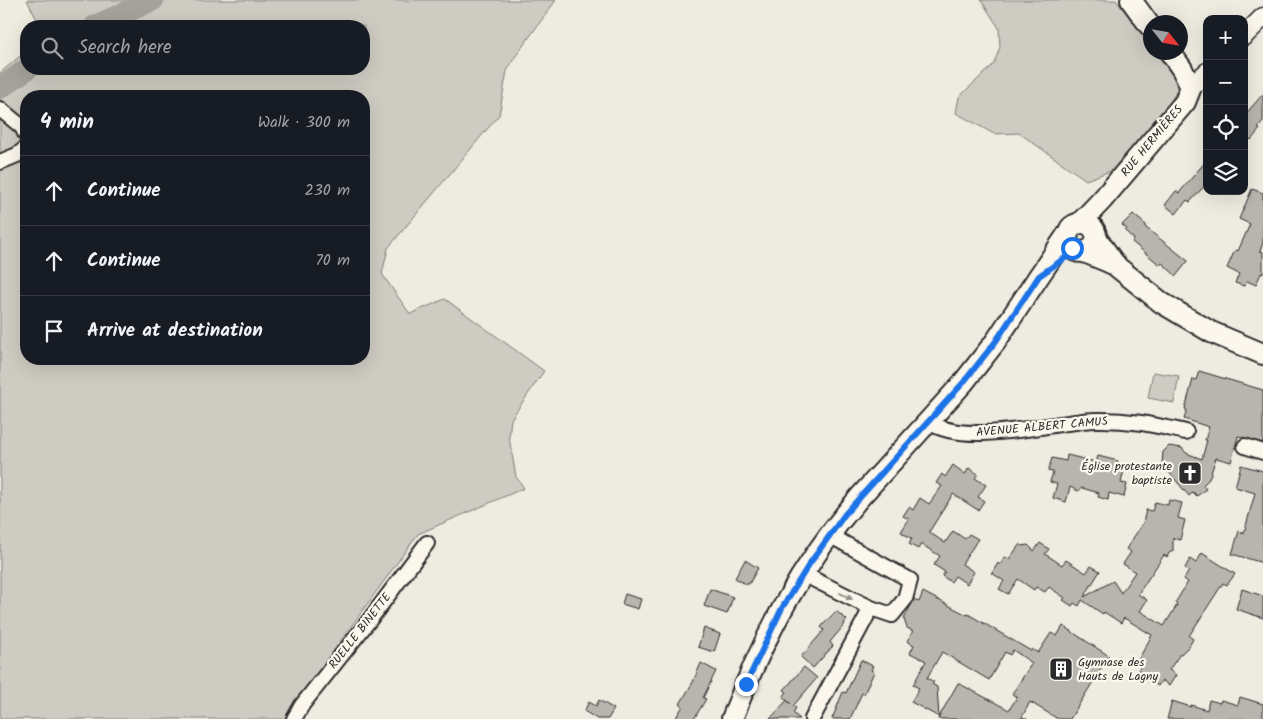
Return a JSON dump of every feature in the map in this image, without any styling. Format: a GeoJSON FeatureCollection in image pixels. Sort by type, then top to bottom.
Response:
{"type":"FeatureCollection","features":[{"type":"Feature","properties":{"kind":"main road"},"geometry":{"type":"LineString","coordinates":[[1131,0],[1143,16]]}},
{"type":"Feature","properties":{"kind":"main road"},"geometry":{"type":"LineString","coordinates":[[1176,60],[1191,88]]}},
{"type":"Feature","properties":{"kind":"main road","name":"RUE HERMIÈRES"},"geometry":{"type":"LineString","coordinates":[[732,719],[746,684],[782,608],[806,568],[830,534],[859,498],[963,383],[996,341],[1039,276],[1083,238],[1102,200],[1185,102],[1191,88]]}},
{"type":"Feature","properties":{"kind":"main road"},"geometry":{"type":"LineString","coordinates":[[1083,238],[1162,303],[1211,332],[1263,354]]}},
{"type":"Feature","properties":{"kind":"street"},"geometry":{"type":"LineString","coordinates":[[1248,32],[1263,17]]}},
{"type":"Feature","properties":{"kind":"street"},"geometry":{"type":"LineString","coordinates":[[1191,88],[1203,76]]}},
{"type":"Feature","properties":{"kind":"street"},"geometry":{"type":"LineString","coordinates":[[5,113],[20,127]]}},
{"type":"Feature","properties":{"kind":"street"},"geometry":{"type":"LineString","coordinates":[[0,162],[20,153]]}},
{"type":"Feature","properties":{"kind":"street","name":"AVENUE ALBERT CAMUS"},"geometry":{"type":"LineString","coordinates":[[929,422],[936,427],[946,430],[962,433],[979,433],[1028,429],[1094,420],[1128,420],[1186,432]]}},
{"type":"Feature","properties":{"kind":"street"},"geometry":{"type":"LineString","coordinates":[[1245,446],[1263,452]]}},
{"type":"Feature","properties":{"kind":"street"},"geometry":{"type":"LineString","coordinates":[[806,568],[872,608],[892,615],[905,599],[910,580],[830,534]]}},
{"type":"Feature","properties":{"kind":"street","name":"RUELLE BINETTE"},"geometry":{"type":"LineString","coordinates":[[294,719],[302,705],[427,543]]}},
{"type":"Feature","properties":{"kind":"street"},"geometry":{"type":"LineString","coordinates":[[812,719],[872,608]]}},
{"type":"Feature","properties":{"kind":"shaded area"},"geometry":{"type":"Polygon","coordinates":[[[27,0],[556,0],[507,71],[499,115],[388,248],[382,274],[410,314],[445,299],[544,371],[511,419],[509,437],[516,477],[524,488],[418,534],[284,719],[0,719],[0,73],[20,56],[20,75],[370,75],[370,20],[37,20],[27,0]]]}},
{"type":"Feature","properties":{"kind":"shaded area"},"geometry":{"type":"Polygon","coordinates":[[[981,0],[1116,0],[1143,36],[1143,60],[1162,60],[1175,77],[1177,90],[1168,107],[1116,169],[1086,180],[1019,133],[994,134],[956,113],[959,97],[994,64],[1000,47],[999,28],[981,0]]]}},
{"type":"Feature","properties":{"kind":"shaded area"},"geometry":{"type":"Polygon","coordinates":[[[1153,372],[1179,376],[1174,403],[1148,398],[1153,372]]]}},
{"type":"Feature","properties":{"kind":"building"},"geometry":{"type":"Polygon","coordinates":[[[1263,94],[1263,122],[1251,140],[1248,137],[1248,111],[1263,94]]]}},
{"type":"Feature","properties":{"kind":"building"},"geometry":{"type":"Polygon","coordinates":[[[1203,165],[1203,187],[1190,202],[1187,200],[1176,214],[1165,205],[1176,191],[1179,193],[1203,165]]]}},
{"type":"Feature","properties":{"kind":"building"},"geometry":{"type":"Polygon","coordinates":[[[1252,189],[1263,193],[1263,243],[1260,251],[1263,252],[1263,274],[1261,273],[1256,285],[1247,281],[1244,286],[1235,283],[1239,274],[1227,268],[1235,250],[1238,251],[1250,224],[1239,219],[1252,189]]]}},
{"type":"Feature","properties":{"kind":"building"},"geometry":{"type":"Polygon","coordinates":[[[1133,214],[1146,225],[1145,227],[1188,261],[1176,276],[1162,263],[1160,265],[1132,242],[1134,239],[1125,231],[1127,229],[1122,225],[1133,214]]]}},
{"type":"Feature","properties":{"kind":"building"},"geometry":{"type":"Polygon","coordinates":[[[1199,371],[1263,390],[1263,443],[1238,436],[1231,462],[1216,458],[1209,479],[1203,485],[1206,489],[1197,496],[1193,492],[1189,496],[1162,464],[1163,452],[1169,446],[1182,448],[1186,453],[1202,459],[1209,427],[1184,419],[1193,379],[1196,380],[1199,371]]]}},
{"type":"Feature","properties":{"kind":"building"},"geometry":{"type":"Polygon","coordinates":[[[1067,455],[1096,462],[1098,456],[1118,461],[1116,468],[1124,470],[1121,483],[1127,484],[1124,497],[1109,493],[1108,500],[1098,497],[1099,493],[1082,488],[1078,491],[1070,487],[1066,502],[1053,498],[1057,484],[1050,482],[1053,472],[1048,471],[1052,458],[1066,461],[1067,455]]]}},
{"type":"Feature","properties":{"kind":"building"},"geometry":{"type":"Polygon","coordinates":[[[953,465],[965,474],[969,468],[978,474],[975,478],[986,485],[978,497],[984,501],[978,510],[953,494],[929,532],[945,543],[953,531],[965,539],[969,534],[978,539],[962,564],[974,572],[967,584],[955,576],[951,582],[942,576],[945,572],[934,565],[940,556],[921,544],[918,549],[909,544],[912,539],[901,532],[909,519],[903,516],[909,507],[913,510],[920,498],[929,504],[942,486],[936,483],[942,474],[945,477],[953,465]]]}},
{"type":"Feature","properties":{"kind":"building"},"geometry":{"type":"Polygon","coordinates":[[[1241,465],[1263,471],[1263,563],[1232,554],[1239,531],[1244,533],[1255,493],[1235,487],[1241,465]]]}},
{"type":"Feature","properties":{"kind":"building"},"geometry":{"type":"Polygon","coordinates":[[[1169,500],[1182,503],[1178,518],[1185,520],[1180,540],[1173,538],[1173,551],[1167,557],[1164,555],[1138,594],[1147,600],[1140,611],[1164,626],[1188,582],[1184,579],[1189,571],[1185,568],[1190,559],[1196,563],[1202,553],[1235,574],[1227,585],[1223,583],[1189,636],[1193,639],[1188,648],[1180,654],[1169,670],[1176,675],[1169,686],[1162,680],[1158,686],[1136,674],[1141,665],[1137,662],[1152,635],[1124,618],[1121,623],[1082,600],[1079,606],[1074,603],[1072,606],[1063,600],[1065,598],[1049,587],[1045,592],[1036,587],[1034,590],[1018,579],[1008,594],[999,589],[1004,581],[992,573],[998,563],[1000,565],[1005,557],[1009,559],[1020,544],[1022,546],[1028,545],[1034,551],[1040,543],[1049,549],[1045,554],[1062,565],[1066,560],[1086,573],[1091,566],[1100,571],[1084,597],[1113,581],[1121,593],[1135,572],[1123,564],[1131,552],[1126,549],[1143,523],[1146,510],[1152,511],[1155,502],[1168,505],[1169,500]]]}},
{"type":"Feature","properties":{"kind":"building"},"geometry":{"type":"Polygon","coordinates":[[[745,560],[758,568],[749,584],[745,584],[735,578],[745,560]]]}},
{"type":"Feature","properties":{"kind":"building"},"geometry":{"type":"Polygon","coordinates":[[[710,589],[733,597],[727,614],[704,606],[710,589]]]}},
{"type":"Feature","properties":{"kind":"building"},"geometry":{"type":"Polygon","coordinates":[[[1242,589],[1263,596],[1263,618],[1236,609],[1242,589]]]}},
{"type":"Feature","properties":{"kind":"building"},"geometry":{"type":"Polygon","coordinates":[[[923,592],[968,614],[1031,651],[1032,649],[1038,653],[1051,633],[1057,636],[1063,626],[1109,656],[1070,719],[1058,719],[1030,702],[1022,717],[1027,719],[938,719],[939,717],[911,702],[919,688],[913,685],[926,661],[910,653],[914,645],[907,641],[913,631],[907,628],[904,619],[914,599],[919,602],[923,592]],[[1013,650],[1010,655],[1005,652],[989,680],[942,652],[927,678],[934,682],[932,684],[937,687],[939,717],[958,683],[1009,710],[1017,697],[1012,694],[1032,663],[1013,650]]]}},
{"type":"Feature","properties":{"kind":"building"},"geometry":{"type":"Polygon","coordinates":[[[625,594],[641,599],[638,609],[622,604],[625,594]]]}},
{"type":"Feature","properties":{"kind":"building"},"geometry":{"type":"Polygon","coordinates":[[[836,611],[847,620],[830,642],[833,646],[813,668],[801,657],[824,630],[821,627],[836,611]]]}},
{"type":"Feature","properties":{"kind":"building"},"geometry":{"type":"Polygon","coordinates":[[[704,628],[720,634],[714,652],[698,647],[704,628]]]}},
{"type":"Feature","properties":{"kind":"building"},"geometry":{"type":"Polygon","coordinates":[[[861,660],[873,666],[871,670],[874,672],[864,694],[862,693],[850,719],[832,719],[843,692],[846,693],[861,660]]]}},
{"type":"Feature","properties":{"kind":"building"},"geometry":{"type":"Polygon","coordinates":[[[701,663],[716,671],[703,698],[706,699],[694,719],[675,719],[683,706],[680,704],[693,682],[701,663]]]}},
{"type":"Feature","properties":{"kind":"building"},"geometry":{"type":"Polygon","coordinates":[[[804,667],[817,678],[793,706],[796,708],[793,713],[800,719],[770,719],[787,700],[783,697],[787,692],[784,690],[804,667]]]}},
{"type":"Feature","properties":{"kind":"building"},"geometry":{"type":"Polygon","coordinates":[[[1240,697],[1263,704],[1263,719],[1167,719],[1172,701],[1207,710],[1209,700],[1220,703],[1221,700],[1238,705],[1240,697]]]}},
{"type":"Feature","properties":{"kind":"building"},"geometry":{"type":"Polygon","coordinates":[[[599,700],[614,709],[608,719],[597,719],[584,711],[589,702],[596,706],[599,700]]]}},
{"type":"Feature","properties":{"kind":"waterway"},"geometry":{"type":"LineString","coordinates":[[108,20],[153,0]]}},
{"type":"Feature","properties":{"kind":"waterway"},"geometry":{"type":"LineString","coordinates":[[0,88],[20,74]]}},
{"type":"Feature","properties":{"kind":"place","name":"Église protestante baptiste"},"geometry":{"type":"Point","coordinates":[1190,473]}},
{"type":"Feature","properties":{"kind":"place","name":"Gymnase des Hauts de Lagny"},"geometry":{"type":"Point","coordinates":[1061,669]}},
{"type":"Feature","properties":{"kind":"route"},"geometry":{"type":"LineString","coordinates":[[746,684],[782,608],[821,546],[845,514],[963,383],[996,341],[1039,276],[1075,251],[1072,248]]}}]}
